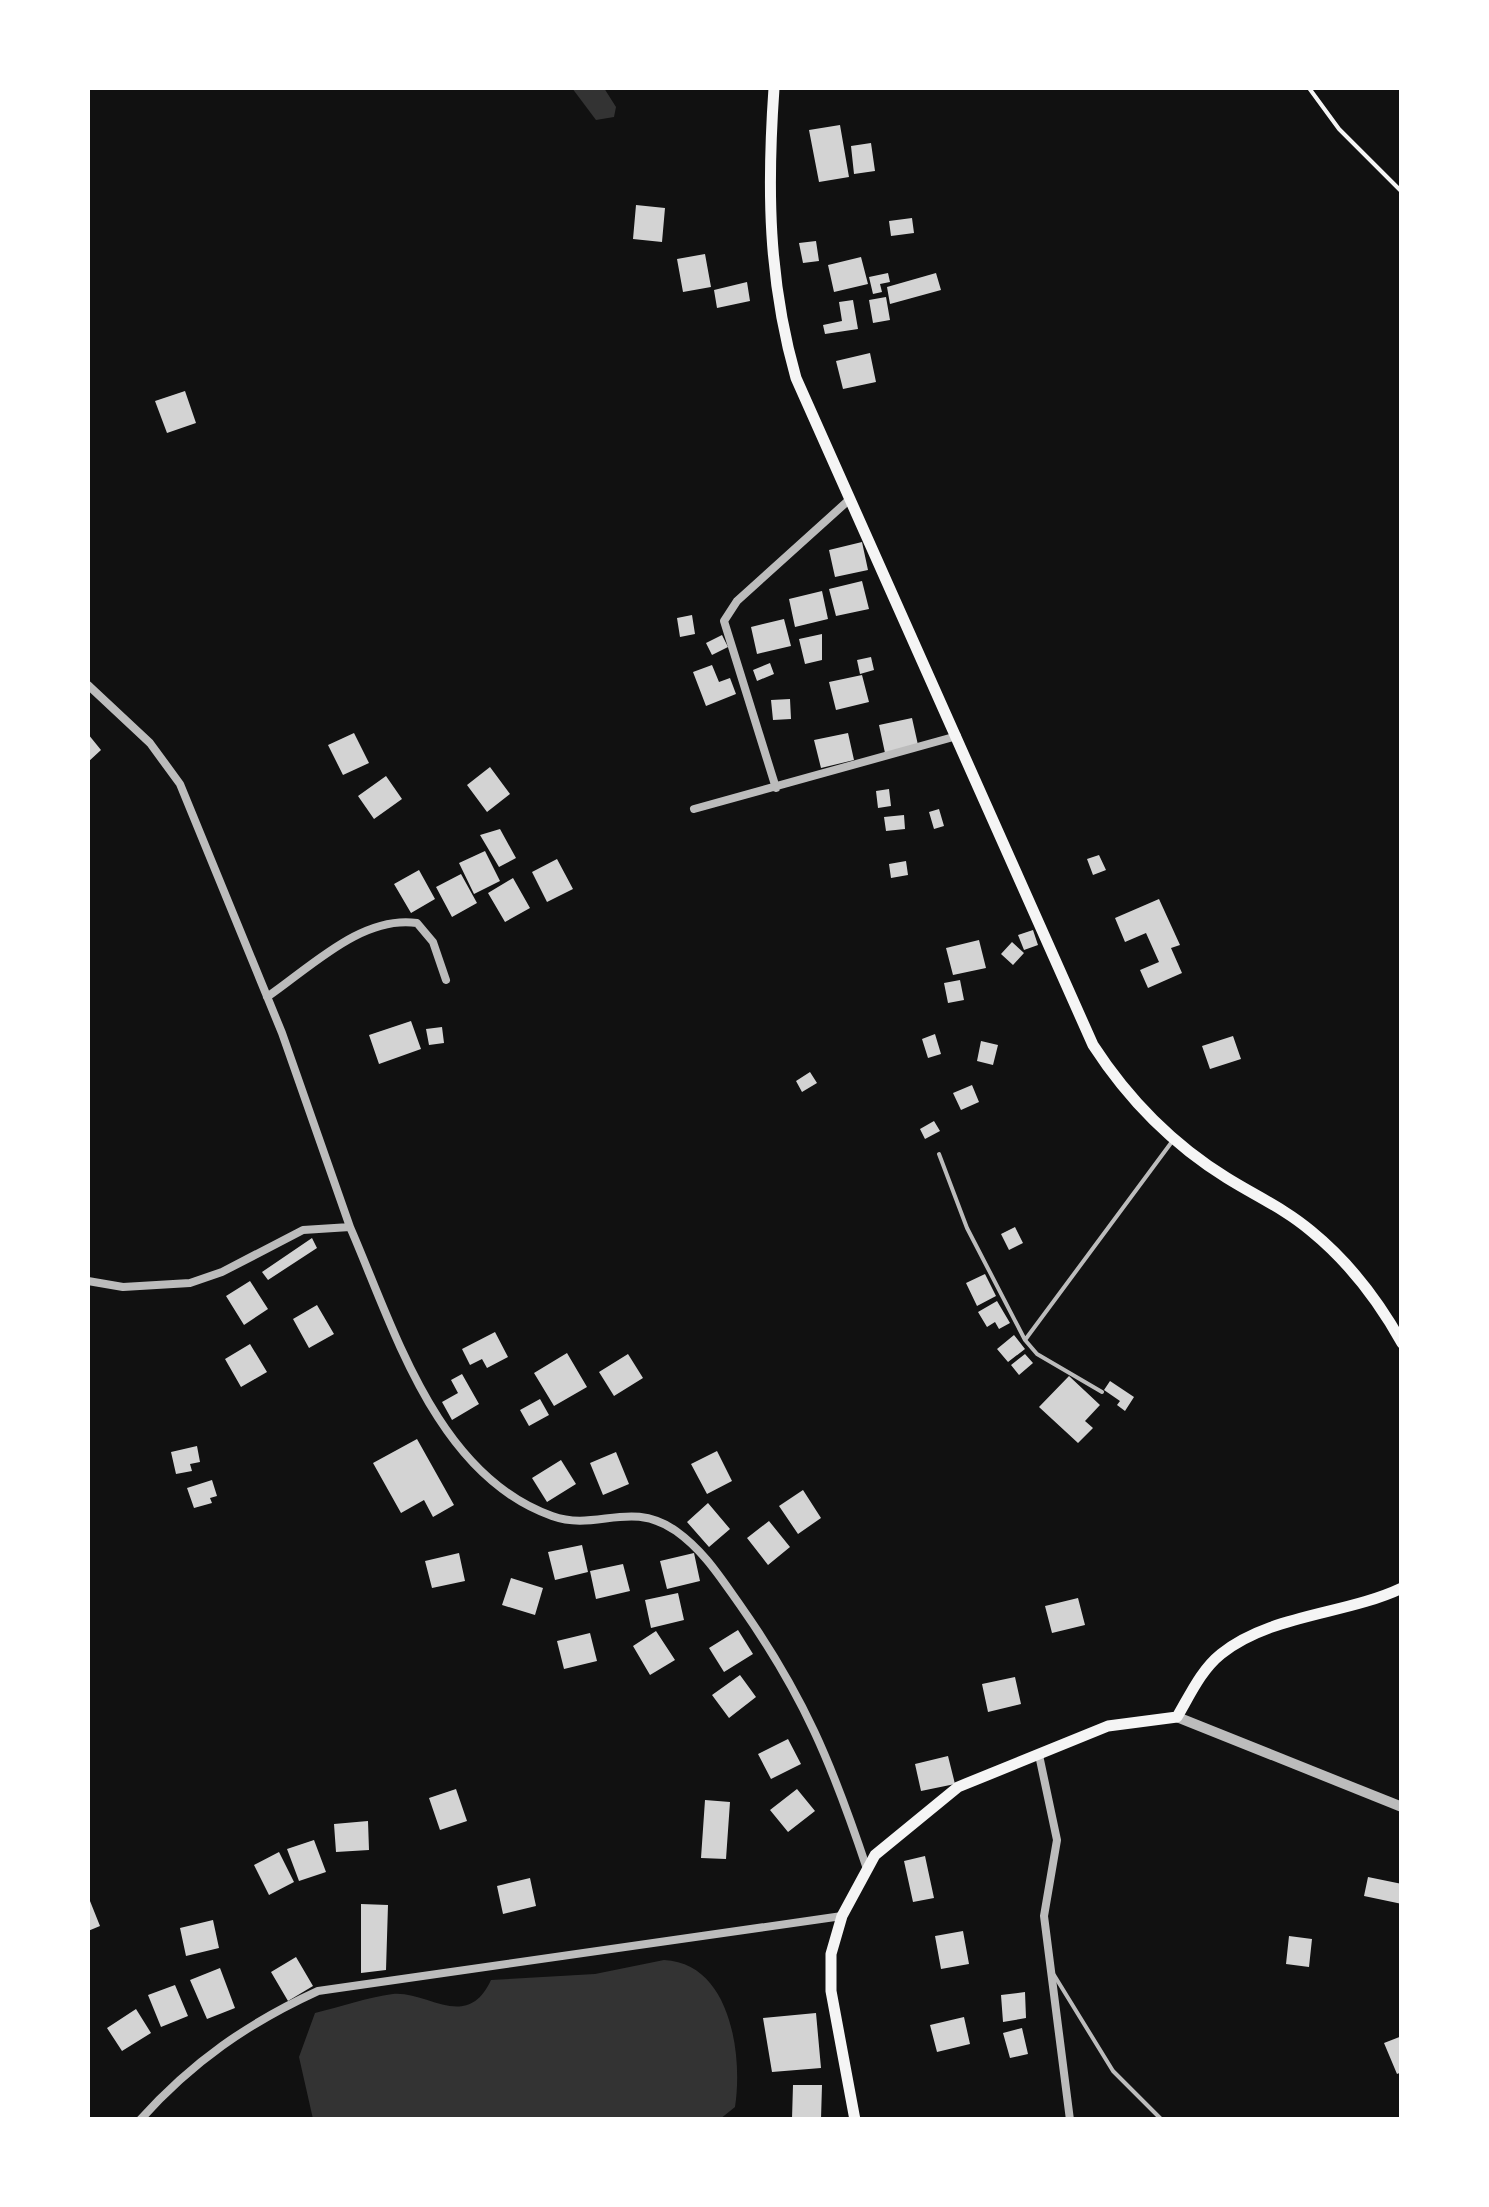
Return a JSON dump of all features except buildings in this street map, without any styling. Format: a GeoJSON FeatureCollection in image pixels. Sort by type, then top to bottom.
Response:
{"type":"FeatureCollection","features":[{"type":"Feature","properties":{"kind":"main road"},"geometry":{"type":"LineString","coordinates":[[774,88],[767,186],[770,256],[781,326],[796,378],[1094,1045],[1120,1087],[1174,1138],[1313,1232],[1352,1270],[1402,1343]]}},
{"type":"Feature","properties":{"kind":"main road"},"geometry":{"type":"LineString","coordinates":[[855,2120],[831,1991],[831,1954],[842,1916],[875,1855],[958,1787],[1108,1726],[1177,1717],[1201,1676],[1237,1644],[1275,1627],[1402,1588]]}},
{"type":"Feature","properties":{"kind":"street"},"geometry":{"type":"LineString","coordinates":[[776,788],[724,621],[737,601],[850,499]]}},
{"type":"Feature","properties":{"kind":"street"},"geometry":{"type":"LineString","coordinates":[[88,685],[150,743],[180,784],[267,996],[350,1227],[432,1413],[490,1476],[527,1504],[554,1517],[577,1520],[641,1514],[673,1529],[703,1553],[786,1671],[812,1720],[867,1869]]}},
{"type":"Feature","properties":{"kind":"street"},"geometry":{"type":"LineString","coordinates":[[694,808],[956,736]]}},
{"type":"Feature","properties":{"kind":"street"},"geometry":{"type":"LineString","coordinates":[[267,996],[374,924],[397,920],[417,923],[433,942],[446,980]]}},
{"type":"Feature","properties":{"kind":"street"},"geometry":{"type":"LineString","coordinates":[[88,1281],[124,1286],[190,1282],[222,1272],[303,1230],[350,1227]]}},
{"type":"Feature","properties":{"kind":"street"},"geometry":{"type":"LineString","coordinates":[[1177,1717],[1402,1807]]}},
{"type":"Feature","properties":{"kind":"street"},"geometry":{"type":"LineString","coordinates":[[1039,1755],[1056,1840],[1046,1890],[1050,1967],[1070,2087],[1070,2120]]}},
{"type":"Feature","properties":{"kind":"street"},"geometry":{"type":"LineString","coordinates":[[140,2120],[206,2054],[258,2019],[318,1991],[842,1916]]}},
{"type":"Feature","properties":{"kind":"lane"},"geometry":{"type":"LineString","coordinates":[[1025,1340],[1174,1138]]}},
{"type":"Feature","properties":{"kind":"lane"},"geometry":{"type":"LineString","coordinates":[[940,1154],[967,1228],[1025,1340],[1037,1354],[1102,1392]]}},
{"type":"Feature","properties":{"kind":"lane"},"geometry":{"type":"LineString","coordinates":[[1050,1967],[1112,2071],[1162,2120]]}},
{"type":"Feature","properties":{"kind":"path"},"geometry":{"type":"LineString","coordinates":[[1309,88],[1339,129],[1402,192]]}},
{"type":"Feature","properties":{"kind":"shaded area"},"geometry":{"type":"Polygon","coordinates":[[[572,88],[604,88],[616,107],[614,117],[596,120],[572,88]]]}},
{"type":"Feature","properties":{"kind":"shaded area"},"geometry":{"type":"Polygon","coordinates":[[[664,1960],[687,1965],[704,1977],[718,1994],[728,2016],[734,2039],[737,2086],[735,2107],[720,2119],[313,2119],[299,2057],[315,2013],[393,1994],[459,2006],[470,2004],[491,1980],[595,1974],[664,1960]]]}}]}
